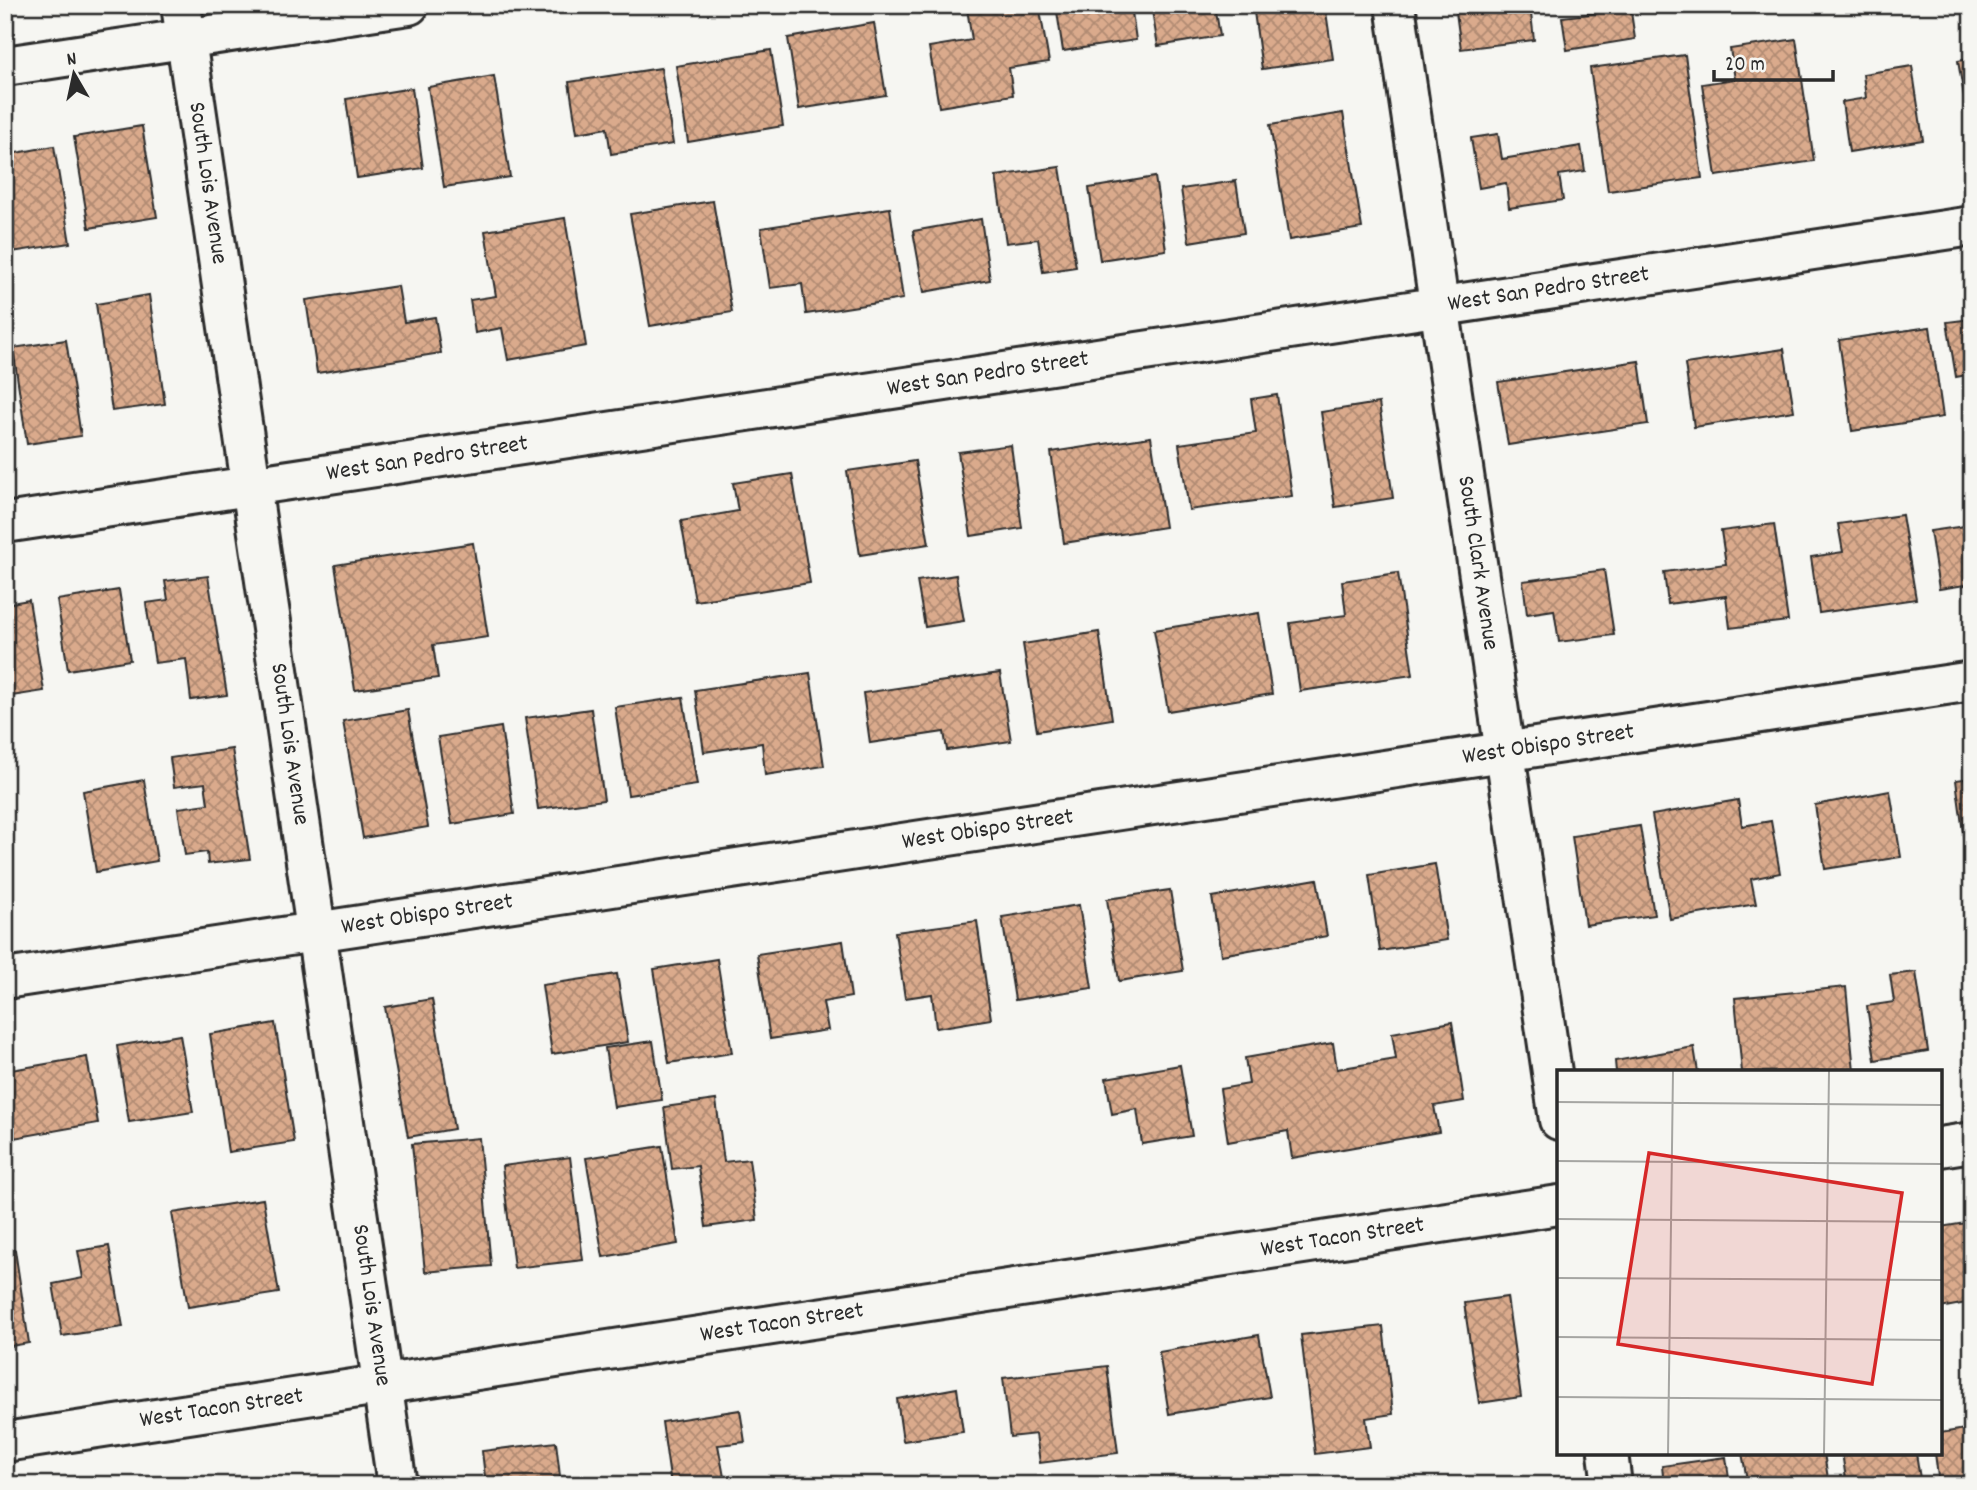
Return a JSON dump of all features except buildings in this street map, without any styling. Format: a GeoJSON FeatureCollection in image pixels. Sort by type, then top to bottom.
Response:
{"type":"FeatureCollection","features":[{"type":"Feature","properties":{"kind":"street"},"geometry":{"type":"LineString","coordinates":[[5,66],[183,22],[409,5]]}},
{"type":"Feature","properties":{"kind":"street","name":"South Clark Avenue"},"geometry":{"type":"LineString","coordinates":[[1395,5],[1557,1106]]}},
{"type":"Feature","properties":{"kind":"street","name":"South Lois Avenue"},"geometry":{"type":"LineString","coordinates":[[183,22],[397,1485]]}},
{"type":"Feature","properties":{"kind":"street","name":"West San Pedro Street"},"geometry":{"type":"LineString","coordinates":[[5,523],[1972,226]]}},
{"type":"Feature","properties":{"kind":"street","name":"West Obispo Street"},"geometry":{"type":"LineString","coordinates":[[5,979],[1972,681]]}},
{"type":"Feature","properties":{"kind":"street"},"geometry":{"type":"LineString","coordinates":[[1942,1147],[1972,1142]]}},
{"type":"Feature","properties":{"kind":"street","name":"West Tacon Street"},"geometry":{"type":"LineString","coordinates":[[5,1442],[1557,1205]]}},
{"type":"Feature","properties":{"kind":"street"},"geometry":{"type":"LineString","coordinates":[[1608,1455],[1612,1485]]}}]}
